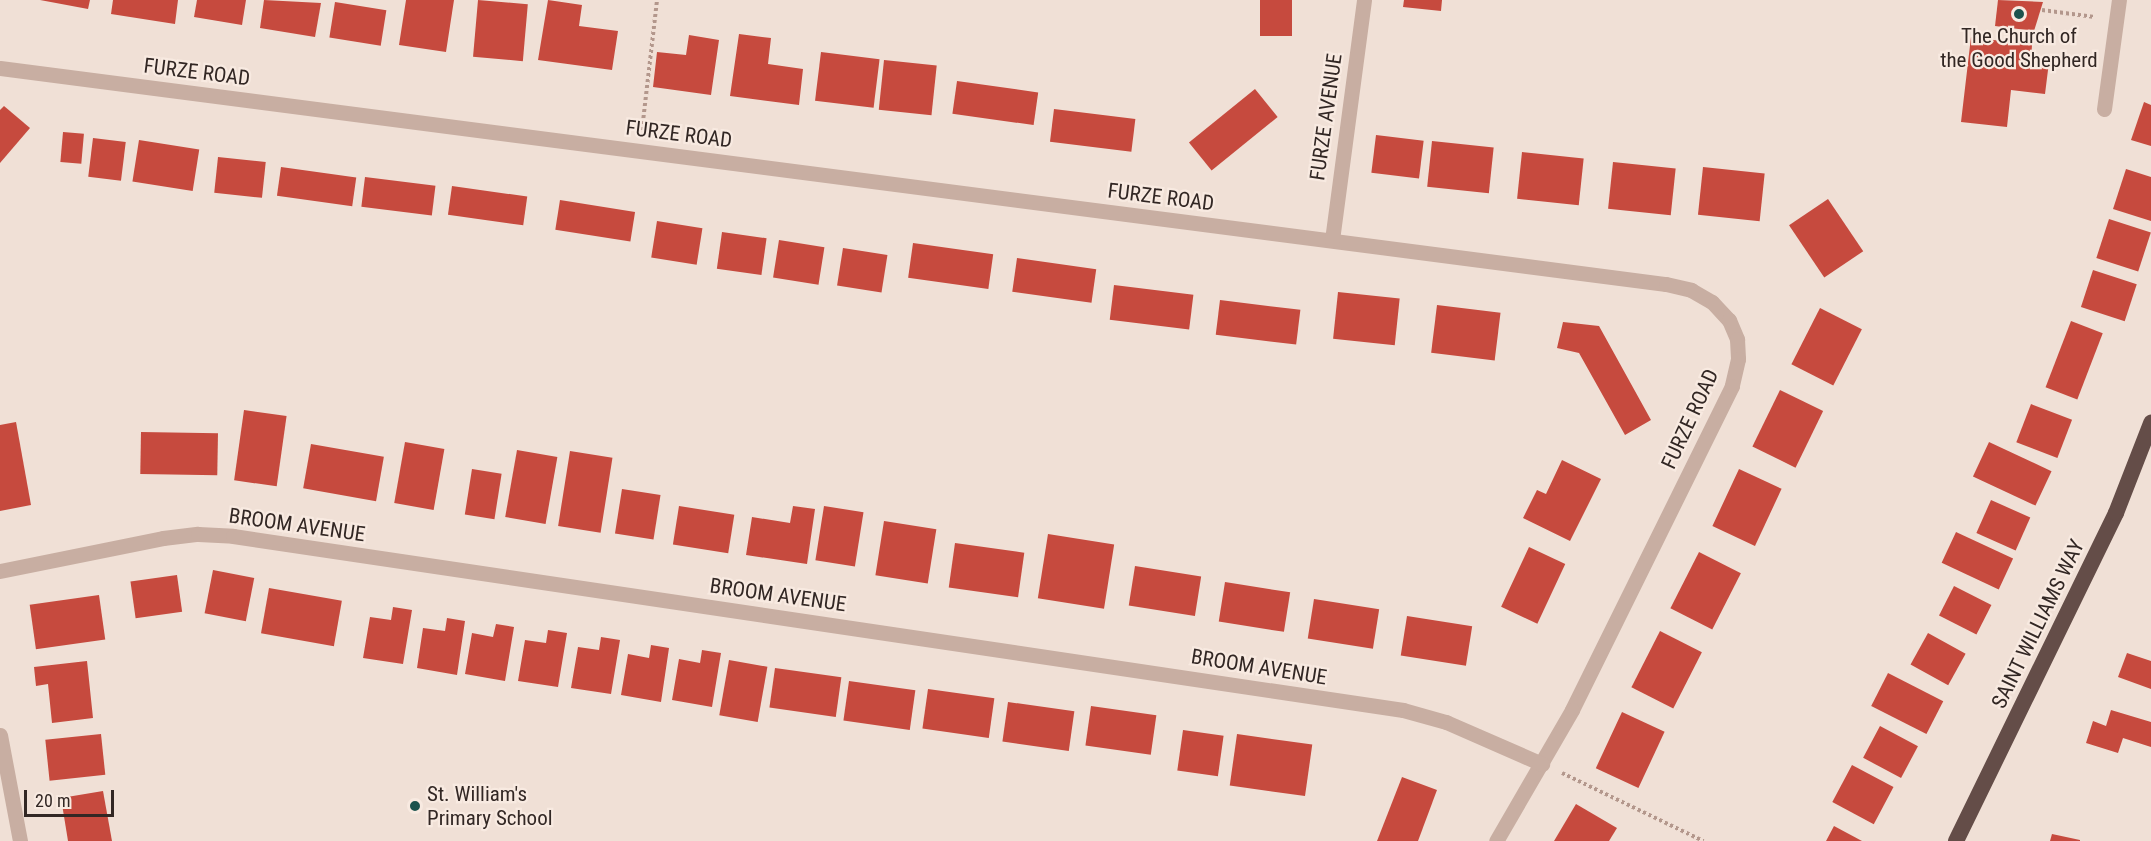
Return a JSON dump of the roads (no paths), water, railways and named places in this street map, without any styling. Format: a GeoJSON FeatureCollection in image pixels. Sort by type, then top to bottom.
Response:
{"type":"FeatureCollection","features":[{"type":"Feature","properties":{"kind":"highway","name":"SAINT WILLIAMS WAY"},"geometry":{"type":"LineString","coordinates":[[1956,841],[2116,513],[2151,423]]}},
{"type":"Feature","properties":{"kind":"street","name":"FURZE AVENUE"},"geometry":{"type":"LineString","coordinates":[[1332,240],[1364,0]]}},
{"type":"Feature","properties":{"kind":"street"},"geometry":{"type":"LineString","coordinates":[[2104,109],[2119,0]]}},
{"type":"Feature","properties":{"kind":"street","name":"FURZE ROAD"},"geometry":{"type":"LineString","coordinates":[[0,68],[1666,284],[1712,302],[1729,320],[1737,339],[1738,359],[1732,386],[1542,764],[1496,841]]}},
{"type":"Feature","properties":{"kind":"street","name":"BROOM AVENUE"},"geometry":{"type":"LineString","coordinates":[[0,571],[163,538],[198,534],[233,536],[1403,710],[1446,722],[1542,764]]}},
{"type":"Feature","properties":{"kind":"street"},"geometry":{"type":"LineString","coordinates":[[0,735],[20,841]]}},
{"type":"Feature","properties":{"kind":"place","name":"The Church of the Good Shepherd"},"geometry":{"type":"Point","coordinates":[2019,14]}},
{"type":"Feature","properties":{"kind":"place","name":"St. William's Primary School"},"geometry":{"type":"Point","coordinates":[415,806]}}]}
